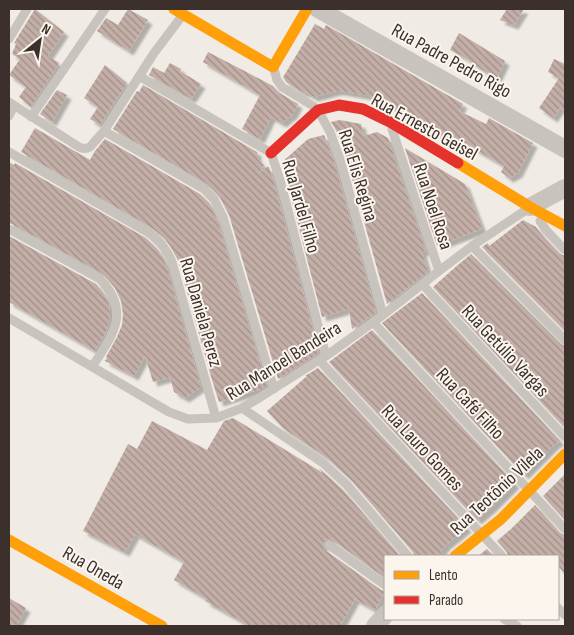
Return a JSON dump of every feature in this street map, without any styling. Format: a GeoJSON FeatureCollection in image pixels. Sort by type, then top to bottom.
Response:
{"type":"FeatureCollection","features":[{"type":"Feature","properties":{"kind":"street"},"geometry":{"type":"LineString","coordinates":[[179,12],[273,66],[307,9]]}},
{"type":"Feature","properties":{"kind":"street","name":"Rua Padre Pedro Rigo"},"geometry":{"type":"LineString","coordinates":[[318,9],[565,149]]}},
{"type":"Feature","properties":{"kind":"street","name":"Rua Ernesto Geisel"},"geometry":{"type":"LineString","coordinates":[[318,110],[339,105],[363,109],[390,122],[531,208],[565,226]]}},
{"type":"Feature","properties":{"kind":"street"},"geometry":{"type":"LineString","coordinates":[[270,154],[318,110]]}},
{"type":"Feature","properties":{"kind":"street"},"geometry":{"type":"LineString","coordinates":[[531,208],[565,188]]}},
{"type":"Feature","properties":{"kind":"street","name":"Rua Teotônio Vilela"},"geometry":{"type":"LineString","coordinates":[[456,555],[501,519],[565,454]]}},
{"type":"Feature","properties":{"kind":"street","name":"Rua Oneda"},"geometry":{"type":"LineString","coordinates":[[9,540],[162,626]]}},
{"type":"Feature","properties":{"kind":"street"},"geometry":{"type":"LineString","coordinates":[[375,626],[384,617]]}},
{"type":"Feature","properties":{"kind":"lane"},"geometry":{"type":"LineString","coordinates":[[9,39],[27,9]]}},
{"type":"Feature","properties":{"kind":"lane"},"geometry":{"type":"LineString","coordinates":[[32,117],[105,9]]}},
{"type":"Feature","properties":{"kind":"lane"},"geometry":{"type":"LineString","coordinates":[[9,116],[12,104],[79,147],[83,149],[90,146],[104,131],[179,12]]}},
{"type":"Feature","properties":{"kind":"lane","name":"Rua Elis Regina"},"geometry":{"type":"LineString","coordinates":[[273,66],[278,84],[318,110],[330,132],[340,159],[383,316]]}},
{"type":"Feature","properties":{"kind":"lane","name":"Rua Jardel Filho"},"geometry":{"type":"LineString","coordinates":[[139,76],[270,154],[280,180],[322,358]]}},
{"type":"Feature","properties":{"kind":"lane","name":"Rua Noel Rosa"},"geometry":{"type":"LineString","coordinates":[[390,122],[439,271]]}},
{"type":"Feature","properties":{"kind":"lane"},"geometry":{"type":"LineString","coordinates":[[104,131],[204,189],[214,199],[223,217],[274,388]]}},
{"type":"Feature","properties":{"kind":"lane","name":"Rua Daniela Perez"},"geometry":{"type":"LineString","coordinates":[[9,152],[149,233],[168,252],[216,418]]}},
{"type":"Feature","properties":{"kind":"lane"},"geometry":{"type":"LineString","coordinates":[[531,208],[546,230],[565,250]]}},
{"type":"Feature","properties":{"kind":"lane","name":"Rua Manoel Bandeira"},"geometry":{"type":"LineString","coordinates":[[9,318],[169,412],[188,419],[216,418],[242,408],[322,358],[383,316],[472,246],[531,208]]}},
{"type":"Feature","properties":{"kind":"lane"},"geometry":{"type":"LineString","coordinates":[[9,230],[100,279],[110,289],[115,303],[117,319],[113,334],[92,367]]}},
{"type":"Feature","properties":{"kind":"lane"},"geometry":{"type":"LineString","coordinates":[[472,246],[565,340]]}},
{"type":"Feature","properties":{"kind":"lane","name":"Rua Getúlio Vargas"},"geometry":{"type":"LineString","coordinates":[[422,284],[565,437]]}},
{"type":"Feature","properties":{"kind":"lane","name":"Rua Café Filho"},"geometry":{"type":"LineString","coordinates":[[373,322],[565,529]]}},
{"type":"Feature","properties":{"kind":"lane","name":"Rua Lauro Gomes"},"geometry":{"type":"LineString","coordinates":[[322,358],[501,555]]}},
{"type":"Feature","properties":{"kind":"lane"},"geometry":{"type":"LineString","coordinates":[[242,408],[323,463],[347,485],[407,555]]}},
{"type":"Feature","properties":{"kind":"lane"},"geometry":{"type":"LineString","coordinates":[[328,545],[384,584]]}},
{"type":"Feature","properties":{"kind":"lane"},"geometry":{"type":"LineString","coordinates":[[506,620],[517,626]]}},
{"type":"Feature","properties":{"kind":"building"},"geometry":{"type":"Polygon","coordinates":[[[35,9],[64,32],[48,56],[59,63],[31,107],[19,97],[26,87],[9,75],[20,59],[12,54],[16,44],[14,43],[35,9]]]}},
{"type":"Feature","properties":{"kind":"building"},"geometry":{"type":"Polygon","coordinates":[[[128,9],[148,20],[129,51],[97,31],[106,18],[118,25],[128,9]]]}},
{"type":"Feature","properties":{"kind":"building"},"geometry":{"type":"Polygon","coordinates":[[[507,9],[524,9],[514,25],[500,20],[507,9]]]}},
{"type":"Feature","properties":{"kind":"building"},"geometry":{"type":"Polygon","coordinates":[[[315,24],[324,29],[326,25],[463,104],[459,111],[486,124],[489,118],[533,143],[518,173],[509,178],[501,172],[504,166],[473,147],[444,132],[446,135],[444,138],[369,96],[336,91],[314,97],[286,82],[283,77],[315,24]]]}},
{"type":"Feature","properties":{"kind":"building"},"geometry":{"type":"Polygon","coordinates":[[[459,33],[505,61],[497,78],[450,50],[459,33]]]}},
{"type":"Feature","properties":{"kind":"building"},"geometry":{"type":"Polygon","coordinates":[[[208,52],[273,86],[278,92],[298,104],[293,114],[282,123],[271,117],[260,139],[242,129],[260,95],[203,62],[208,52]]]}},
{"type":"Feature","properties":{"kind":"building"},"geometry":{"type":"Polygon","coordinates":[[[554,59],[565,64],[565,111],[560,108],[553,118],[539,108],[559,78],[548,72],[554,59]]]}},
{"type":"Feature","properties":{"kind":"building"},"geometry":{"type":"Polygon","coordinates":[[[170,63],[201,84],[191,99],[149,75],[153,67],[164,73],[170,63]]]}},
{"type":"Feature","properties":{"kind":"building"},"geometry":{"type":"Polygon","coordinates":[[[105,65],[127,83],[100,125],[90,119],[98,107],[84,98],[105,65]]]}},
{"type":"Feature","properties":{"kind":"building"},"geometry":{"type":"Polygon","coordinates":[[[143,85],[257,152],[257,157],[264,165],[259,173],[269,167],[319,353],[278,379],[229,215],[219,196],[207,184],[113,129],[137,91],[139,92],[143,85]]]}},
{"type":"Feature","properties":{"kind":"building"},"geometry":{"type":"Polygon","coordinates":[[[57,90],[67,95],[52,122],[40,114],[57,90]]]}},
{"type":"Feature","properties":{"kind":"building"},"geometry":{"type":"Polygon","coordinates":[[[340,120],[361,124],[364,136],[377,132],[388,138],[426,251],[422,252],[428,272],[387,304],[346,157],[331,122],[340,120]]]}},
{"type":"Feature","properties":{"kind":"building"},"geometry":{"type":"Polygon","coordinates":[[[35,128],[90,160],[105,139],[200,194],[209,203],[217,219],[267,386],[219,402],[178,260],[170,246],[152,228],[21,152],[35,128]]]}},
{"type":"Feature","properties":{"kind":"building"},"geometry":{"type":"Polygon","coordinates":[[[324,135],[334,161],[376,312],[352,329],[349,309],[322,317],[281,163],[308,139],[324,135]]]}},
{"type":"Feature","properties":{"kind":"building"},"geometry":{"type":"Polygon","coordinates":[[[405,148],[465,184],[482,229],[437,246],[405,148]]]}},
{"type":"Feature","properties":{"kind":"building"},"geometry":{"type":"Polygon","coordinates":[[[9,162],[14,165],[15,163],[146,238],[158,250],[166,264],[201,387],[185,398],[174,392],[170,377],[153,382],[145,356],[134,376],[105,361],[122,325],[121,301],[115,288],[103,274],[9,223],[9,162]]]}},
{"type":"Feature","properties":{"kind":"building"},"geometry":{"type":"Polygon","coordinates":[[[523,220],[536,227],[560,254],[565,256],[565,331],[482,247],[488,243],[489,246],[523,220]]]}},
{"type":"Feature","properties":{"kind":"building"},"geometry":{"type":"Polygon","coordinates":[[[9,236],[96,284],[104,294],[109,304],[109,322],[106,332],[95,351],[9,302],[9,236]]]}},
{"type":"Feature","properties":{"kind":"building"},"geometry":{"type":"Polygon","coordinates":[[[471,254],[565,346],[565,428],[433,287],[471,254]]]}},
{"type":"Feature","properties":{"kind":"building"},"geometry":{"type":"Polygon","coordinates":[[[422,293],[560,441],[524,475],[382,323],[422,293]]]}},
{"type":"Feature","properties":{"kind":"building"},"geometry":{"type":"Polygon","coordinates":[[[372,330],[515,484],[477,520],[329,362],[372,330]]]}},
{"type":"Feature","properties":{"kind":"building"},"geometry":{"type":"Polygon","coordinates":[[[318,368],[467,528],[446,545],[441,555],[414,555],[351,480],[327,458],[283,428],[267,411],[307,376],[305,376],[318,368]]]}},
{"type":"Feature","properties":{"kind":"building"},"geometry":{"type":"Polygon","coordinates":[[[233,418],[323,473],[318,467],[342,489],[399,555],[384,555],[384,577],[333,540],[327,539],[324,542],[323,547],[325,550],[384,591],[375,610],[355,599],[340,626],[250,626],[205,601],[207,599],[174,580],[184,562],[135,534],[125,552],[83,531],[128,444],[137,449],[152,421],[207,450],[224,421],[233,418]]]}},
{"type":"Feature","properties":{"kind":"building"},"geometry":{"type":"Polygon","coordinates":[[[565,474],[565,520],[543,496],[565,474]]]}},
{"type":"Feature","properties":{"kind":"building"},"geometry":{"type":"Polygon","coordinates":[[[535,505],[560,533],[565,535],[565,574],[559,567],[559,555],[508,555],[497,541],[535,505]]]}},
{"type":"Feature","properties":{"kind":"building"},"geometry":{"type":"Polygon","coordinates":[[[487,549],[493,555],[479,555],[487,549]]]}},
{"type":"Feature","properties":{"kind":"building"},"geometry":{"type":"Polygon","coordinates":[[[9,598],[26,608],[16,626],[9,626],[9,598]]]}},
{"type":"Feature","properties":{"kind":"traffic: slow"},"geometry":{"type":"LineString","coordinates":[[174,9],[273,67],[307,9]]}},
{"type":"Feature","properties":{"kind":"traffic: slow"},"geometry":{"type":"LineString","coordinates":[[458,163],[565,226]]}},
{"type":"Feature","properties":{"kind":"traffic: slow"},"geometry":{"type":"LineString","coordinates":[[456,555],[501,519],[565,454]]}},
{"type":"Feature","properties":{"kind":"traffic: slow"},"geometry":{"type":"LineString","coordinates":[[9,540],[162,626]]}},
{"type":"Feature","properties":{"kind":"traffic: jam"},"geometry":{"type":"LineString","coordinates":[[271,153],[318,110],[339,105],[363,109],[390,122],[458,163]]}}]}
